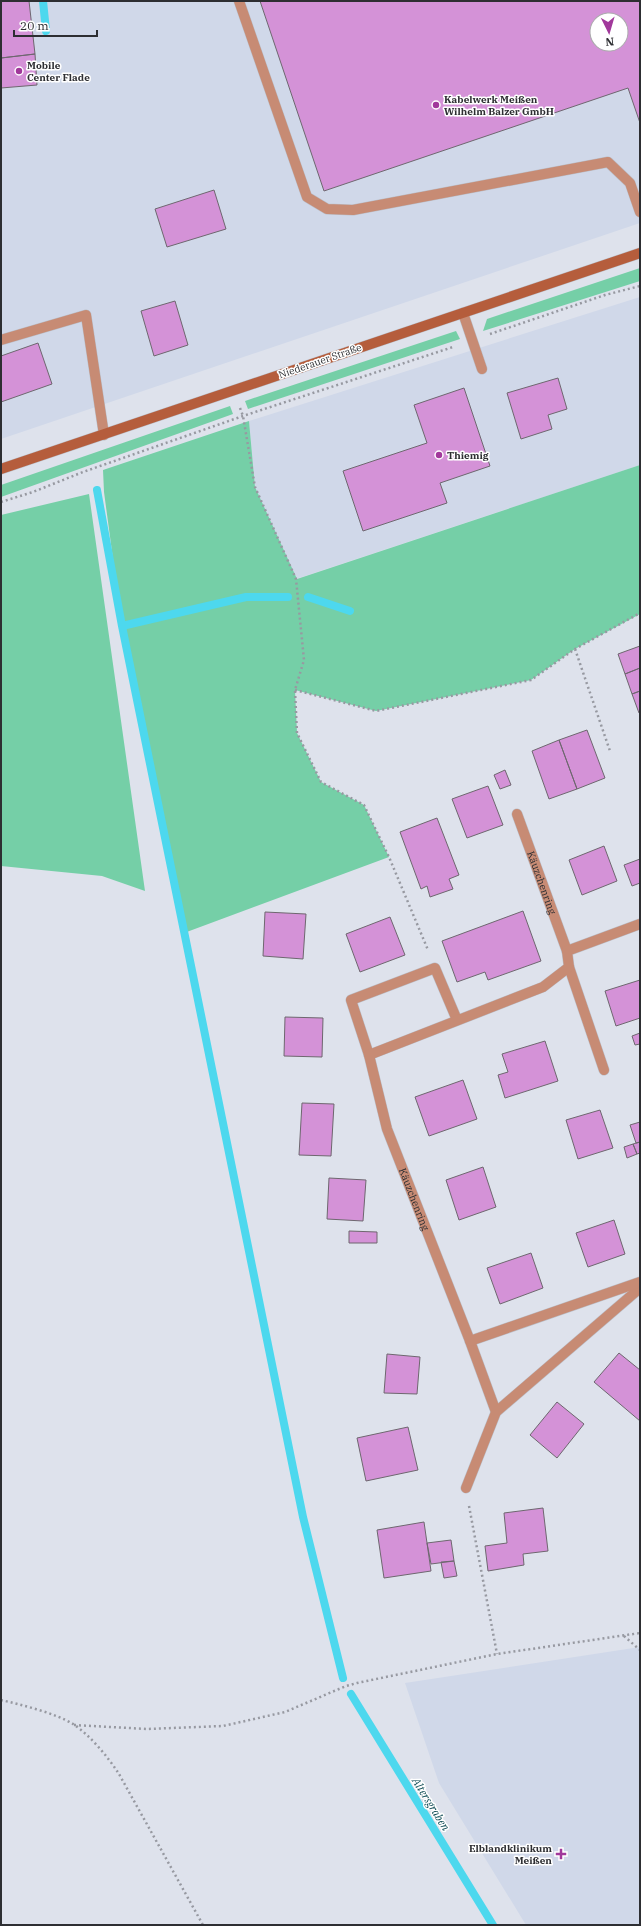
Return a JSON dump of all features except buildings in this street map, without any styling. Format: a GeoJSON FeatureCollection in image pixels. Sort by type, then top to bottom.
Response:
{"type":"FeatureCollection","features":[{"type":"Feature","properties":{"kind":"main road","name":"Niederauer Straße"},"geometry":{"type":"LineString","coordinates":[[1,469],[640,253]]}},
{"type":"Feature","properties":{"kind":"street"},"geometry":{"type":"LineString","coordinates":[[239,1],[307,197],[327,209],[353,210],[608,162],[630,183],[640,212]]}},
{"type":"Feature","properties":{"kind":"street"},"geometry":{"type":"LineString","coordinates":[[463,313],[471,341],[482,369]]}},
{"type":"Feature","properties":{"kind":"street"},"geometry":{"type":"LineString","coordinates":[[1,340],[86,315],[104,434]]}},
{"type":"Feature","properties":{"kind":"street","name":"Käuzchenring"},"geometry":{"type":"LineString","coordinates":[[517,814],[567,951],[570,967],[604,1070]]}},
{"type":"Feature","properties":{"kind":"street"},"geometry":{"type":"LineString","coordinates":[[567,951],[640,924]]}},
{"type":"Feature","properties":{"kind":"street"},"geometry":{"type":"LineString","coordinates":[[369,1055],[543,987],[570,967]]}},
{"type":"Feature","properties":{"kind":"street"},"geometry":{"type":"LineString","coordinates":[[435,968],[457,1020]]}},
{"type":"Feature","properties":{"kind":"street","name":"Käuzchenring"},"geometry":{"type":"LineString","coordinates":[[435,968],[351,1000],[369,1055],[387,1129],[470,1341],[496,1412]]}},
{"type":"Feature","properties":{"kind":"street"},"geometry":{"type":"LineString","coordinates":[[470,1341],[640,1282]]}},
{"type":"Feature","properties":{"kind":"street"},"geometry":{"type":"LineString","coordinates":[[466,1488],[496,1412],[640,1288]]}},
{"type":"Feature","properties":{"kind":"path"},"geometry":{"type":"LineString","coordinates":[[1,502],[33,492],[83,472],[243,416],[605,295],[640,286]]}},
{"type":"Feature","properties":{"kind":"path"},"geometry":{"type":"LineString","coordinates":[[233,391],[243,416],[255,488],[296,579],[304,660],[295,690],[297,733],[321,782],[364,805],[389,857],[435,968]]}},
{"type":"Feature","properties":{"kind":"path"},"geometry":{"type":"LineString","coordinates":[[295,690],[376,711],[531,680],[575,649],[640,613]]}},
{"type":"Feature","properties":{"kind":"path"},"geometry":{"type":"LineString","coordinates":[[575,649],[610,751]]}},
{"type":"Feature","properties":{"kind":"path"},"geometry":{"type":"LineString","coordinates":[[466,1488],[497,1654]]}},
{"type":"Feature","properties":{"kind":"path"},"geometry":{"type":"LineString","coordinates":[[1,1700],[25,1705],[74,1725],[147,1729],[223,1726],[285,1712],[346,1686],[497,1654],[640,1633]]}},
{"type":"Feature","properties":{"kind":"path"},"geometry":{"type":"LineString","coordinates":[[624,1635],[640,1650]]}},
{"type":"Feature","properties":{"kind":"path"},"geometry":{"type":"LineString","coordinates":[[74,1725],[106,1754],[119,1774],[203,1925]]}},
{"type":"Feature","properties":{"kind":"shaded area"},"geometry":{"type":"Polygon","coordinates":[[[1,1],[640,1],[640,223],[1,439],[1,1]]]}},
{"type":"Feature","properties":{"kind":"shaded area"},"geometry":{"type":"Polygon","coordinates":[[[640,297],[640,465],[296,579],[255,487],[249,421],[640,297]]]}},
{"type":"Feature","properties":{"kind":"shaded area","name":"Elblandklinikum Meißen"},"geometry":{"type":"Polygon","coordinates":[[[640,1647],[640,1925],[526,1925],[439,1783],[405,1683],[640,1647]]]}},
{"type":"Feature","properties":{"kind":"green space"},"geometry":{"type":"Polygon","coordinates":[[[640,268],[640,281],[483,331],[487,319],[640,268]]]}},
{"type":"Feature","properties":{"kind":"green space"},"geometry":{"type":"Polygon","coordinates":[[[456,331],[460,339],[248,409],[245,401],[456,331]]]}},
{"type":"Feature","properties":{"kind":"green space"},"geometry":{"type":"Polygon","coordinates":[[[230,406],[233,414],[1,497],[1,485],[230,406]]]}},
{"type":"Feature","properties":{"kind":"green space"},"geometry":{"type":"Polygon","coordinates":[[[249,421],[255,487],[297,579],[640,465],[640,614],[575,649],[531,680],[376,711],[295,690],[297,733],[321,782],[364,805],[389,857],[184,933],[122,626],[104,492],[103,470],[249,421]]]}},
{"type":"Feature","properties":{"kind":"green space"},"geometry":{"type":"Polygon","coordinates":[[[89,494],[145,891],[102,876],[1,866],[1,515],[89,494]]]}},
{"type":"Feature","properties":{"kind":"waterway","name":"Altersgraben"},"geometry":{"type":"LineString","coordinates":[[43,1],[46,31]]}},
{"type":"Feature","properties":{"kind":"waterway"},"geometry":{"type":"LineString","coordinates":[[97,490],[122,626],[303,1517],[343,1678]]}},
{"type":"Feature","properties":{"kind":"waterway"},"geometry":{"type":"LineString","coordinates":[[122,626],[246,597],[288,597]]}},
{"type":"Feature","properties":{"kind":"waterway"},"geometry":{"type":"LineString","coordinates":[[308,597],[350,611]]}},
{"type":"Feature","properties":{"kind":"waterway","name":"Altersgraben"},"geometry":{"type":"LineString","coordinates":[[351,1694],[493,1925]]}},
{"type":"Feature","properties":{"kind":"place","name":"Mobile Center Flade"},"geometry":{"type":"Point","coordinates":[19,71]}},
{"type":"Feature","properties":{"kind":"place","name":"Kabelwerk Meißen Wilhelm Balzer GmbH"},"geometry":{"type":"Point","coordinates":[436,105]}},
{"type":"Feature","properties":{"kind":"place","name":"Thiemig"},"geometry":{"type":"Point","coordinates":[439,455]}},
{"type":"Feature","properties":{"kind":"place","name":"Elblandklinikum Meißen"},"geometry":{"type":"Point","coordinates":[561,1854]}}]}
